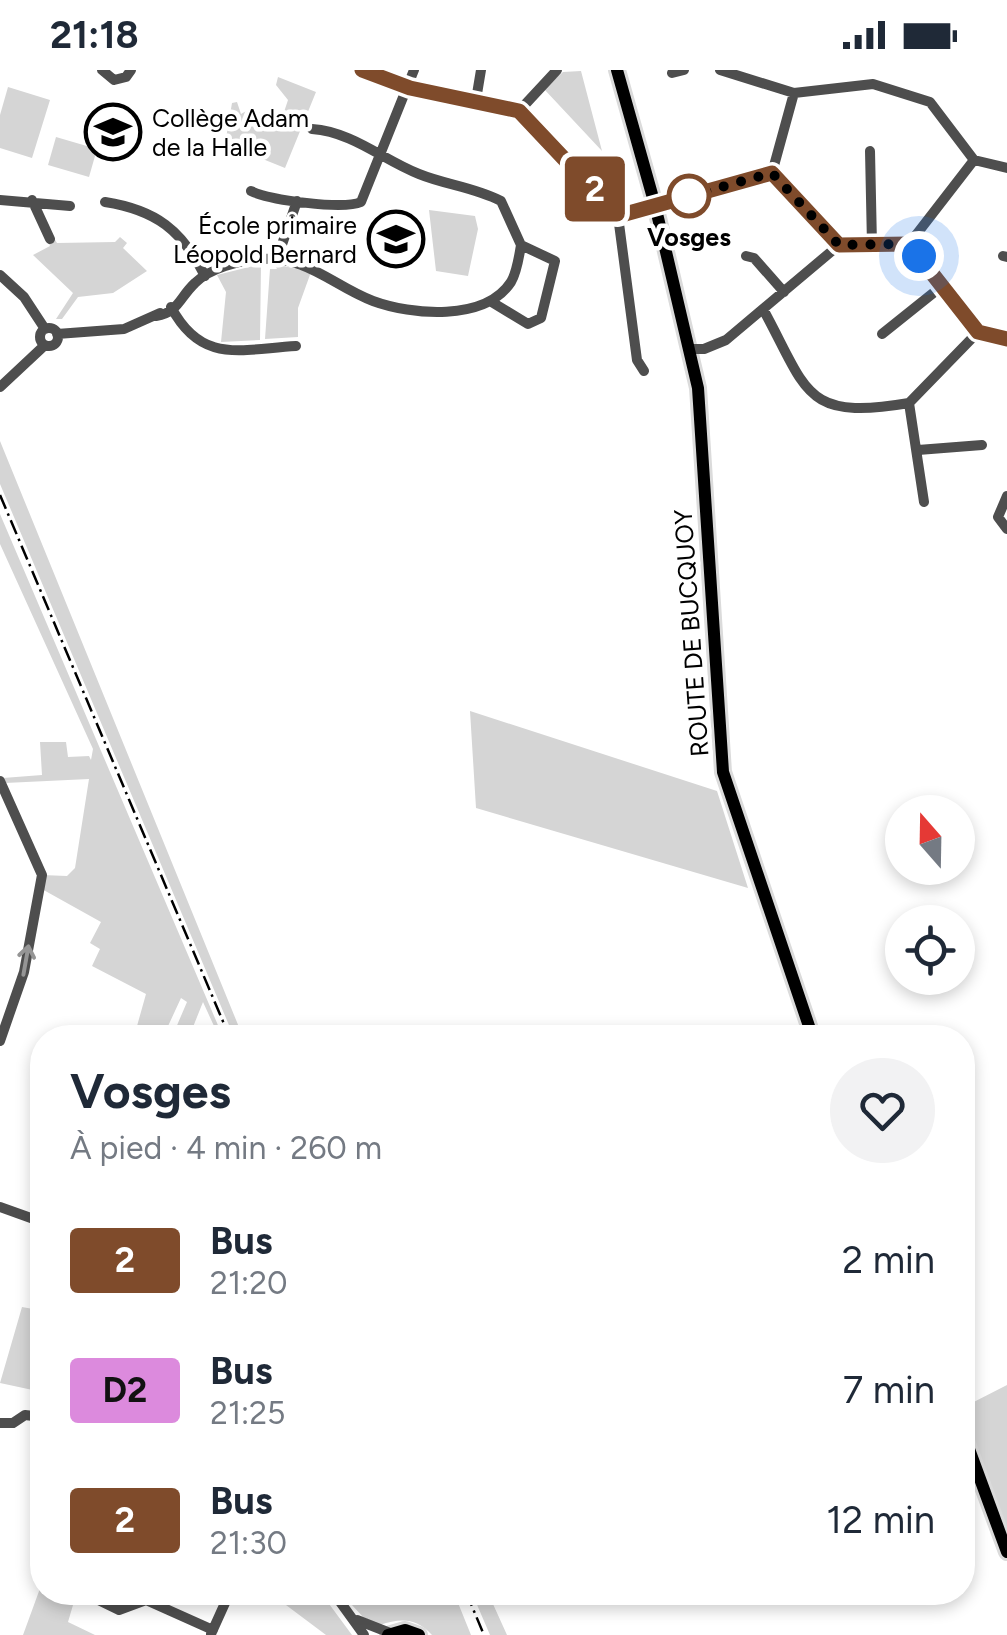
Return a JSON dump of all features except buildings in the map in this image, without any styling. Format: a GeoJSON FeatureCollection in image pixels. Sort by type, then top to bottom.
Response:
{"type":"FeatureCollection","features":[{"type":"Feature","properties":{"kind":"main road","name":"ROUTE DE BUCQUOY"},"geometry":{"type":"LineString","coordinates":[[617,70],[655,205],[698,392],[724,772],[809,1025]]}},
{"type":"Feature","properties":{"kind":"main road"},"geometry":{"type":"LineString","coordinates":[[975,1465],[1007,1552]]}},
{"type":"Feature","properties":{"kind":"main road"},"geometry":{"type":"LineString","coordinates":[[389,1634],[404,1630],[419,1635]]}},
{"type":"Feature","properties":{"kind":"street"},"geometry":{"type":"LineString","coordinates":[[102,70],[114,80],[126,77],[131,70]]}},
{"type":"Feature","properties":{"kind":"street"},"geometry":{"type":"LineString","coordinates":[[362,70],[408,92],[476,100],[519,111],[618,216],[637,360],[644,371]]}},
{"type":"Feature","properties":{"kind":"street"},"geometry":{"type":"LineString","coordinates":[[476,100],[481,70]]}},
{"type":"Feature","properties":{"kind":"street"},"geometry":{"type":"LineString","coordinates":[[519,111],[557,70]]}},
{"type":"Feature","properties":{"kind":"street"},"geometry":{"type":"LineString","coordinates":[[720,70],[794,93],[873,84],[930,102],[974,160],[1007,168]]}},
{"type":"Feature","properties":{"kind":"street"},"geometry":{"type":"LineString","coordinates":[[251,191],[297,201],[358,204],[413,73]]}},
{"type":"Feature","properties":{"kind":"street"},"geometry":{"type":"LineString","coordinates":[[772,173],[794,93]]}},
{"type":"Feature","properties":{"kind":"street"},"geometry":{"type":"LineString","coordinates":[[0,388],[45,345],[40,336],[51,331],[117,330],[175,312],[185,295],[205,276],[236,263],[277,258],[305,264],[370,300],[400,309],[450,311],[490,300],[511,282],[521,245],[501,201],[417,174],[383,152],[327,130],[312,130]]}},
{"type":"Feature","properties":{"kind":"street"},"geometry":{"type":"LineString","coordinates":[[870,152],[872,245]]}},
{"type":"Feature","properties":{"kind":"street"},"geometry":{"type":"LineString","coordinates":[[909,244],[974,160]]}},
{"type":"Feature","properties":{"kind":"street"},"geometry":{"type":"LineString","coordinates":[[618,216],[772,173]]}},
{"type":"Feature","properties":{"kind":"street"},"geometry":{"type":"LineString","coordinates":[[772,173],[839,245]]}},
{"type":"Feature","properties":{"kind":"street"},"geometry":{"type":"LineString","coordinates":[[0,200],[70,206]]}},
{"type":"Feature","properties":{"kind":"street"},"geometry":{"type":"LineString","coordinates":[[32,200],[50,239]]}},
{"type":"Feature","properties":{"kind":"street"},"geometry":{"type":"LineString","coordinates":[[277,258],[297,201]]}},
{"type":"Feature","properties":{"kind":"street"},"geometry":{"type":"LineString","coordinates":[[105,202],[138,209],[167,222],[189,245],[205,276]]}},
{"type":"Feature","properties":{"kind":"street"},"geometry":{"type":"LineString","coordinates":[[690,349],[720,343],[839,245],[909,244]]}},
{"type":"Feature","properties":{"kind":"street"},"geometry":{"type":"LineString","coordinates":[[909,244],[978,332],[1007,340]]}},
{"type":"Feature","properties":{"kind":"street"},"geometry":{"type":"LineString","coordinates":[[490,300],[528,324],[541,318],[555,261],[521,245]]}},
{"type":"Feature","properties":{"kind":"street"},"geometry":{"type":"LineString","coordinates":[[746,256],[754,258],[784,292]]}},
{"type":"Feature","properties":{"kind":"street"},"geometry":{"type":"LineString","coordinates":[[0,276],[24,297],[51,331]]}},
{"type":"Feature","properties":{"kind":"street"},"geometry":{"type":"LineString","coordinates":[[882,334],[942,286]]}},
{"type":"Feature","properties":{"kind":"street"},"geometry":{"type":"LineString","coordinates":[[763,309],[813,398],[831,407],[909,403],[978,332]]}},
{"type":"Feature","properties":{"kind":"street"},"geometry":{"type":"LineString","coordinates":[[175,312],[215,351],[296,346]]}},
{"type":"Feature","properties":{"kind":"street"},"geometry":{"type":"LineString","coordinates":[[909,403],[924,502]]}},
{"type":"Feature","properties":{"kind":"street"},"geometry":{"type":"LineString","coordinates":[[918,450],[982,445]]}},
{"type":"Feature","properties":{"kind":"street"},"geometry":{"type":"LineString","coordinates":[[1007,496],[998,517],[1007,529]]}},
{"type":"Feature","properties":{"kind":"street"},"geometry":{"type":"LineString","coordinates":[[0,781],[42,875],[24,972],[0,1041]]}},
{"type":"Feature","properties":{"kind":"street"},"geometry":{"type":"LineString","coordinates":[[0,1207],[30,1218]]}},
{"type":"Feature","properties":{"kind":"street"},"geometry":{"type":"LineString","coordinates":[[0,1423],[13,1423],[30,1416]]}},
{"type":"Feature","properties":{"kind":"street"},"geometry":{"type":"LineString","coordinates":[[108,1605],[120,1610],[133,1605]]}},
{"type":"Feature","properties":{"kind":"street"},"geometry":{"type":"LineString","coordinates":[[156,1605],[212,1632],[224,1605]]}},
{"type":"Feature","properties":{"kind":"street"},"geometry":{"type":"LineString","coordinates":[[343,1605],[364,1635]]}},
{"type":"Feature","properties":{"kind":"street"},"geometry":{"type":"LineString","coordinates":[[352,1617],[389,1634]]}},
{"type":"Feature","properties":{"kind":"shaded area"},"geometry":{"type":"Polygon","coordinates":[[[581,71],[602,151],[544,89],[563,72],[581,71]]]}},
{"type":"Feature","properties":{"kind":"shaded area"},"geometry":{"type":"Polygon","coordinates":[[[278,77],[316,92],[285,168],[225,144],[232,103],[237,102],[241,114],[253,107],[267,119],[284,112],[288,100],[276,85],[278,77]]]}},
{"type":"Feature","properties":{"kind":"shaded area"},"geometry":{"type":"Polygon","coordinates":[[[8,87],[50,100],[32,158],[0,148],[0,115],[8,87]]]}},
{"type":"Feature","properties":{"kind":"shaded area"},"geometry":{"type":"Polygon","coordinates":[[[56,137],[97,149],[89,177],[48,165],[56,137]]]}},
{"type":"Feature","properties":{"kind":"shaded area"},"geometry":{"type":"Polygon","coordinates":[[[429,210],[475,216],[478,229],[468,276],[436,271],[429,210]]]}},
{"type":"Feature","properties":{"kind":"shaded area"},"geometry":{"type":"Polygon","coordinates":[[[120,237],[127,243],[123,248],[147,271],[113,293],[78,297],[62,319],[56,319],[73,293],[33,255],[50,246],[48,242],[54,238],[57,243],[115,242],[120,237]]]}},
{"type":"Feature","properties":{"kind":"shaded area"},"geometry":{"type":"Polygon","coordinates":[[[261,264],[260,340],[221,342],[226,292],[217,275],[261,264]]]}},
{"type":"Feature","properties":{"kind":"shaded area"},"geometry":{"type":"Polygon","coordinates":[[[274,264],[311,272],[298,308],[298,337],[265,339],[270,269],[277,269],[274,264]]]}},
{"type":"Feature","properties":{"kind":"shaded area"},"geometry":{"type":"Polygon","coordinates":[[[0,441],[238,1025],[229,1025],[0,484],[0,441]]]}},
{"type":"Feature","properties":{"kind":"shaded area"},"geometry":{"type":"Polygon","coordinates":[[[0,514],[218,1025],[214,1025],[203,1002],[194,1025],[177,1025],[187,1002],[181,998],[169,1025],[137,1025],[146,994],[92,966],[100,949],[90,943],[101,922],[40,888],[42,875],[67,876],[75,868],[89,779],[5,783],[3,778],[42,775],[40,742],[66,742],[68,757],[89,756],[91,760],[93,749],[0,544],[0,514]]]}},
{"type":"Feature","properties":{"kind":"shaded area"},"geometry":{"type":"Polygon","coordinates":[[[470,711],[717,791],[748,888],[476,808],[470,711]]]}},
{"type":"Feature","properties":{"kind":"shaded area"},"geometry":{"type":"Polygon","coordinates":[[[22,1307],[30,1308],[30,1389],[0,1383],[22,1307]]]}},
{"type":"Feature","properties":{"kind":"shaded area"},"geometry":{"type":"Polygon","coordinates":[[[1007,1385],[1007,1552],[975,1469],[975,1401],[1007,1385]]]}},
{"type":"Feature","properties":{"kind":"shaded area"},"geometry":{"type":"Polygon","coordinates":[[[34,1605],[73,1605],[68,1622],[95,1635],[23,1635],[34,1605]]]}},
{"type":"Feature","properties":{"kind":"shaded area"},"geometry":{"type":"Polygon","coordinates":[[[286,1605],[330,1605],[352,1635],[326,1635],[286,1605]]]}},
{"type":"Feature","properties":{"kind":"shaded area"},"geometry":{"type":"Polygon","coordinates":[[[352,1605],[459,1605],[471,1635],[432,1635],[408,1621],[380,1625],[363,1617],[352,1605]]]}},
{"type":"Feature","properties":{"kind":"shaded area"},"geometry":{"type":"Polygon","coordinates":[[[477,1605],[493,1605],[507,1635],[490,1635],[477,1605]]]}},
{"type":"Feature","properties":{"kind":"railway"},"geometry":{"type":"LineString","coordinates":[[0,495],[224,1025]]}},
{"type":"Feature","properties":{"kind":"railway"},"geometry":{"type":"LineString","coordinates":[[471,1605],[484,1635]]}},
{"type":"Feature","properties":{"kind":"bus line","name":"2"},"geometry":{"type":"LineString","coordinates":[[362,70],[410,88],[502,104],[519,111],[618,216],[772,173],[839,245],[909,244],[978,332],[1007,339]]}},
{"type":"Feature","properties":{"kind":"place","name":"Collège Adam de la Halle"},"geometry":{"type":"Point","coordinates":[113,132]}},
{"type":"Feature","properties":{"kind":"place","name":"Vosges"},"geometry":{"type":"Point","coordinates":[689,196]}},
{"type":"Feature","properties":{"kind":"place","name":"École primaire Léopold Bernard"},"geometry":{"type":"Point","coordinates":[396,239]}},
{"type":"Feature","properties":{"kind":"route"},"geometry":{"type":"LineString","coordinates":[[689,196],[772,173],[839,245],[909,244],[919,256]]}}]}
